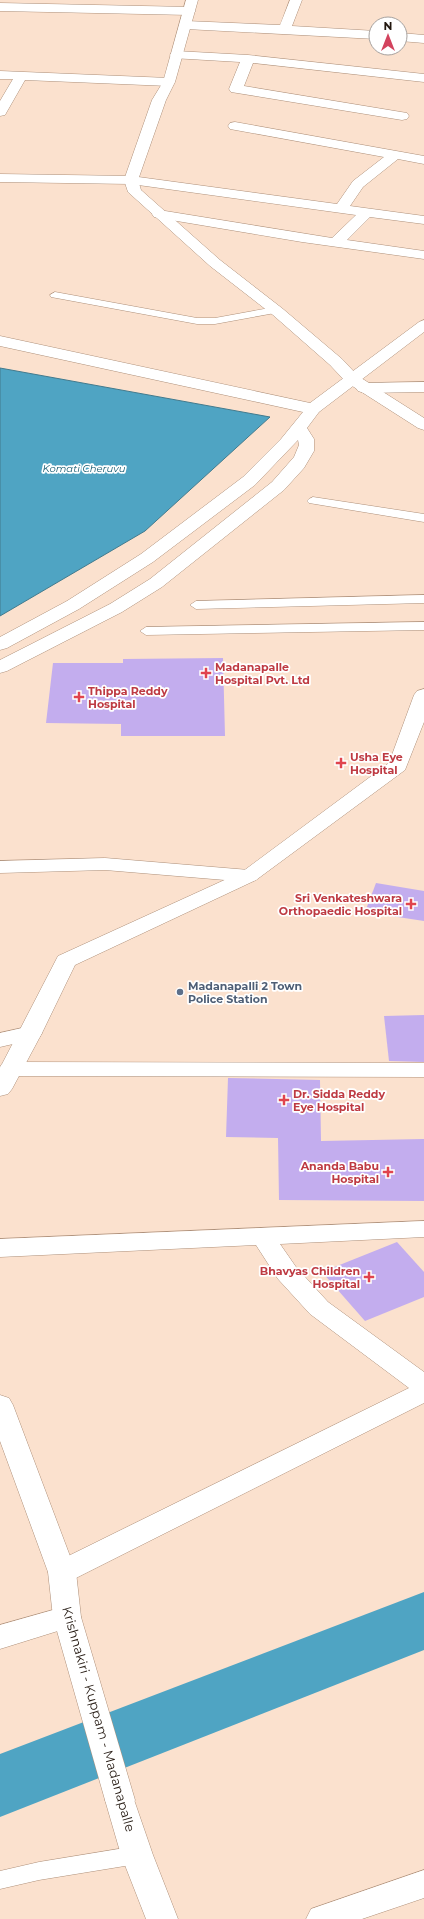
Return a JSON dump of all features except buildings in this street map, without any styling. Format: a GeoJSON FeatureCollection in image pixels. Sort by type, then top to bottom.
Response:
{"type":"FeatureCollection","features":[{"type":"Feature","properties":{"kind":"street"},"geometry":{"type":"LineString","coordinates":[[285,29],[296,0]]}},
{"type":"Feature","properties":{"kind":"street"},"geometry":{"type":"LineString","coordinates":[[0,8],[54,4],[191,5],[169,82],[159,100],[131,180],[136,192],[159,214],[215,262],[275,310],[336,362],[358,383],[424,425]]}},
{"type":"Feature","properties":{"kind":"street"},"geometry":{"type":"LineString","coordinates":[[186,25],[285,29],[368,35]]}},
{"type":"Feature","properties":{"kind":"street"},"geometry":{"type":"LineString","coordinates":[[408,38],[424,39]]}},
{"type":"Feature","properties":{"kind":"street"},"geometry":{"type":"LineString","coordinates":[[176,55],[248,59],[424,78]]}},
{"type":"Feature","properties":{"kind":"street"},"geometry":{"type":"LineString","coordinates":[[248,59],[236,89],[402,116]]}},
{"type":"Feature","properties":{"kind":"street"},"geometry":{"type":"LineString","coordinates":[[0,75],[169,82]]}},
{"type":"Feature","properties":{"kind":"street"},"geometry":{"type":"LineString","coordinates":[[0,112],[21,76]]}},
{"type":"Feature","properties":{"kind":"street"},"geometry":{"type":"LineString","coordinates":[[235,126],[424,160]]}},
{"type":"Feature","properties":{"kind":"street"},"geometry":{"type":"LineString","coordinates":[[342,208],[348,194],[358,182],[395,155]]}},
{"type":"Feature","properties":{"kind":"street"},"geometry":{"type":"LineString","coordinates":[[0,178],[131,180],[424,220]]}},
{"type":"Feature","properties":{"kind":"street"},"geometry":{"type":"LineString","coordinates":[[335,243],[367,212]]}},
{"type":"Feature","properties":{"kind":"street"},"geometry":{"type":"LineString","coordinates":[[159,214],[335,243],[424,255]]}},
{"type":"Feature","properties":{"kind":"street"},"geometry":{"type":"LineString","coordinates":[[0,644],[73,605],[148,558],[249,481],[287,443],[313,409],[358,383],[424,325]]}},
{"type":"Feature","properties":{"kind":"street"},"geometry":{"type":"LineString","coordinates":[[0,341],[313,409]]}},
{"type":"Feature","properties":{"kind":"street"},"geometry":{"type":"LineString","coordinates":[[358,383],[424,387]]}},
{"type":"Feature","properties":{"kind":"street"},"geometry":{"type":"LineString","coordinates":[[0,667],[116,608],[156,583],[278,486],[293,471],[307,450],[306,439],[298,428]]}},
{"type":"Feature","properties":{"kind":"street"},"geometry":{"type":"LineString","coordinates":[[0,1089],[31,1034],[66,961],[249,876],[398,766],[424,695]]}},
{"type":"Feature","properties":{"kind":"street"},"geometry":{"type":"LineString","coordinates":[[0,867],[105,864],[249,876]]}},
{"type":"Feature","properties":{"kind":"street"},"geometry":{"type":"LineString","coordinates":[[0,1040],[31,1034]]}},
{"type":"Feature","properties":{"kind":"street"},"geometry":{"type":"LineString","coordinates":[[10,1069],[424,1070]]}},
{"type":"Feature","properties":{"kind":"street"},"geometry":{"type":"LineString","coordinates":[[0,1248],[424,1230]]}},
{"type":"Feature","properties":{"kind":"street"},"geometry":{"type":"LineString","coordinates":[[263,1237],[287,1273],[319,1308],[424,1386]]}},
{"type":"Feature","properties":{"kind":"street"},"geometry":{"type":"LineString","coordinates":[[62,1572],[424,1392]]}},
{"type":"Feature","properties":{"kind":"street","name":"Krishnakiri - Kuppam - Madanapalle"},"geometry":{"type":"LineString","coordinates":[[0,1405],[62,1572],[69,1622],[120,1800],[137,1855],[162,1919]]}},
{"type":"Feature","properties":{"kind":"street"},"geometry":{"type":"LineString","coordinates":[[0,1637],[69,1622]]}},
{"type":"Feature","properties":{"kind":"street"},"geometry":{"type":"LineString","coordinates":[[322,1919],[424,1884]]}},
{"type":"Feature","properties":{"kind":"lane"},"geometry":{"type":"LineString","coordinates":[[55,295],[197,321],[215,321],[275,310]]}},
{"type":"Feature","properties":{"kind":"lane"},"geometry":{"type":"LineString","coordinates":[[313,501],[424,518]]}},
{"type":"Feature","properties":{"kind":"lane"},"geometry":{"type":"LineString","coordinates":[[196,605],[424,599]]}},
{"type":"Feature","properties":{"kind":"lane"},"geometry":{"type":"LineString","coordinates":[[146,631],[424,626]]}},
{"type":"Feature","properties":{"kind":"lane"},"geometry":{"type":"LineString","coordinates":[[0,1880],[39,1870],[137,1855]]}},
{"type":"Feature","properties":{"kind":"water","name":"Komati Cheruvu"},"geometry":{"type":"Polygon","coordinates":[[[0,368],[270,417],[145,531],[0,616],[0,368]]]}},
{"type":"Feature","properties":{"kind":"waterway"},"geometry":{"type":"LineString","coordinates":[[0,1786],[424,1620]]}},
{"type":"Feature","properties":{"kind":"place","name":"Madanapalle Hospital Pvt. Ltd"},"geometry":{"type":"Point","coordinates":[206,673]}},
{"type":"Feature","properties":{"kind":"place","name":"Thippa Reddy Hospital"},"geometry":{"type":"Point","coordinates":[79,697]}},
{"type":"Feature","properties":{"kind":"place","name":"Usha Eye Hospital"},"geometry":{"type":"Point","coordinates":[341,763]}},
{"type":"Feature","properties":{"kind":"place","name":"Sri Venkateshwara Orthopaedic Hospital"},"geometry":{"type":"Point","coordinates":[411,904]}},
{"type":"Feature","properties":{"kind":"place","name":"Madanapalli 2 Town Police Station"},"geometry":{"type":"Point","coordinates":[180,992]}},
{"type":"Feature","properties":{"kind":"place","name":"Dr. Sidda Reddy Eye Hospital"},"geometry":{"type":"Point","coordinates":[284,1100]}},
{"type":"Feature","properties":{"kind":"place","name":"Ananda Babu Hospital"},"geometry":{"type":"Point","coordinates":[388,1172]}},
{"type":"Feature","properties":{"kind":"place","name":"Bhavyas Children Hospital"},"geometry":{"type":"Point","coordinates":[369,1277]}}]}
